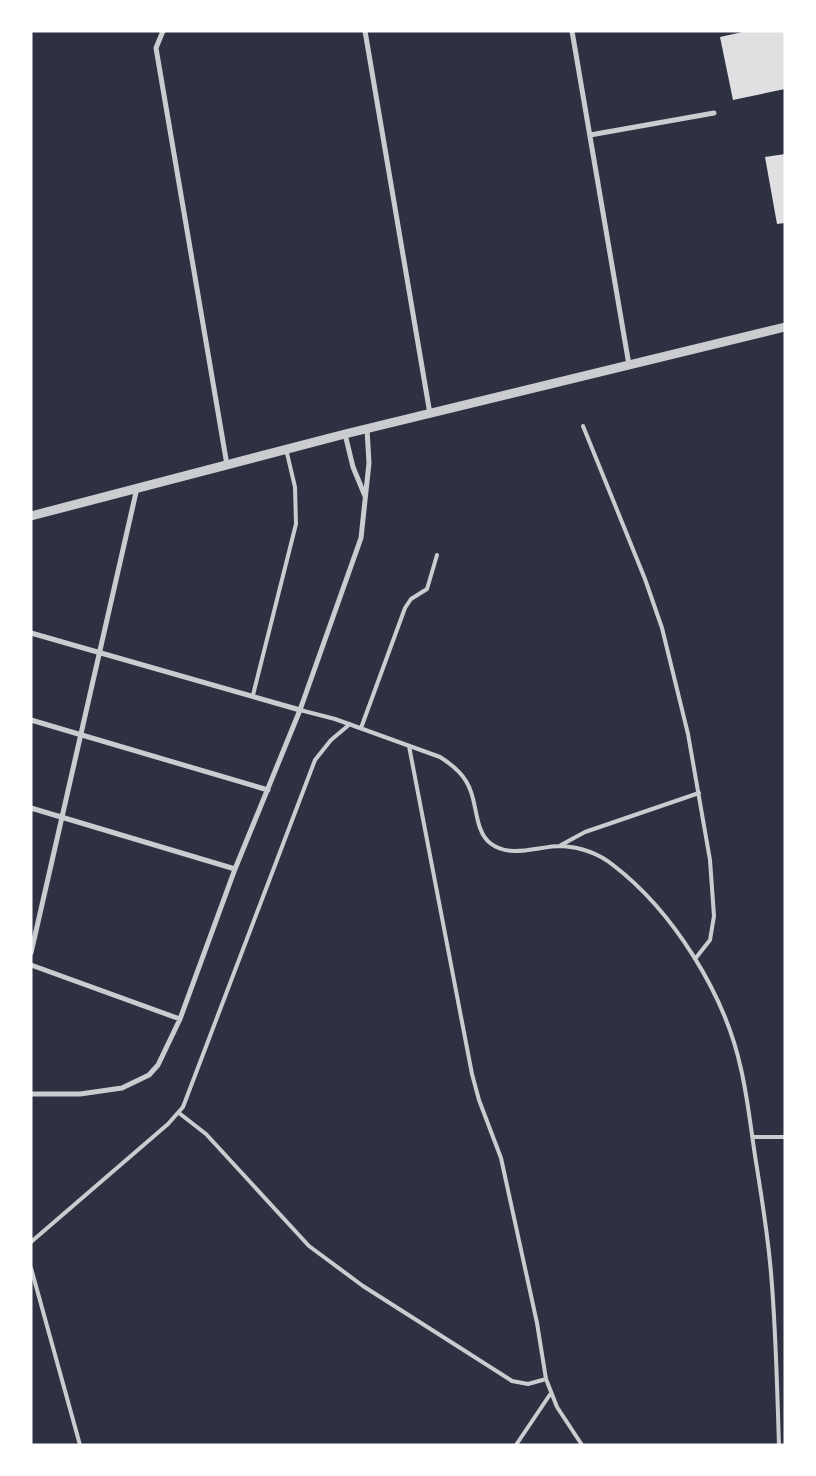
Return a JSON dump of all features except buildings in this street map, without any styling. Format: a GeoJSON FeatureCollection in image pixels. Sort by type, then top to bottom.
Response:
{"type":"FeatureCollection","features":[{"type":"Feature","properties":{"kind":"street"},"geometry":{"type":"LineString","coordinates":[[163,31],[156,48],[227,465]]}},
{"type":"Feature","properties":{"kind":"street"},"geometry":{"type":"LineString","coordinates":[[365,31],[430,414]]}},
{"type":"Feature","properties":{"kind":"street"},"geometry":{"type":"LineString","coordinates":[[572,31],[629,365]]}},
{"type":"Feature","properties":{"kind":"street"},"geometry":{"type":"LineString","coordinates":[[590,135],[714,113]]}},
{"type":"Feature","properties":{"kind":"street"},"geometry":{"type":"LineString","coordinates":[[31,516],[345,434],[785,327]]}},
{"type":"Feature","properties":{"kind":"street"},"geometry":{"type":"LineString","coordinates":[[31,1094],[80,1094],[122,1088],[149,1075],[158,1065],[180,1019],[235,869],[300,710],[361,538],[364,525],[369,463],[367,429]]}},
{"type":"Feature","properties":{"kind":"street"},"geometry":{"type":"LineString","coordinates":[[345,434],[353,467],[365,496]]}},
{"type":"Feature","properties":{"kind":"street"},"geometry":{"type":"LineString","coordinates":[[31,953],[137,488]]}},
{"type":"Feature","properties":{"kind":"street"},"geometry":{"type":"LineString","coordinates":[[31,633],[300,710]]}},
{"type":"Feature","properties":{"kind":"street"},"geometry":{"type":"LineString","coordinates":[[31,720],[268,790]]}},
{"type":"Feature","properties":{"kind":"street"},"geometry":{"type":"LineString","coordinates":[[31,808],[235,869]]}},
{"type":"Feature","properties":{"kind":"street"},"geometry":{"type":"LineString","coordinates":[[31,965],[180,1019]]}},
{"type":"Feature","properties":{"kind":"lane"},"geometry":{"type":"LineString","coordinates":[[583,426],[645,579],[662,628],[688,734],[710,860],[714,916],[710,940],[695,959]]}},
{"type":"Feature","properties":{"kind":"lane"},"geometry":{"type":"LineString","coordinates":[[253,695],[296,524],[295,487],[286,449]]}},
{"type":"Feature","properties":{"kind":"lane"},"geometry":{"type":"LineString","coordinates":[[361,728],[405,608],[412,599],[427,589],[437,555]]}},
{"type":"Feature","properties":{"kind":"lane"},"geometry":{"type":"LineString","coordinates":[[300,710],[350,724],[440,757],[461,774],[471,792],[483,836],[497,848],[517,851],[560,846],[592,853],[620,870],[663,915],[695,959],[722,1010],[733,1038],[741,1068],[771,1270],[779,1445]]}},
{"type":"Feature","properties":{"kind":"lane"},"geometry":{"type":"LineString","coordinates":[[31,1242],[179,1113],[190,1091],[315,760],[331,740],[350,724]]}},
{"type":"Feature","properties":{"kind":"lane"},"geometry":{"type":"LineString","coordinates":[[409,746],[472,1074],[479,1100],[501,1158],[537,1323],[546,1379],[562,1417],[582,1445]]}},
{"type":"Feature","properties":{"kind":"lane"},"geometry":{"type":"LineString","coordinates":[[560,846],[585,832],[698,793]]}},
{"type":"Feature","properties":{"kind":"lane"},"geometry":{"type":"LineString","coordinates":[[179,1113],[206,1134],[309,1246],[339,1269],[512,1381],[528,1384],[546,1379]]}},
{"type":"Feature","properties":{"kind":"lane"},"geometry":{"type":"LineString","coordinates":[[752,1137],[785,1137]]}},
{"type":"Feature","properties":{"kind":"lane"},"geometry":{"type":"LineString","coordinates":[[31,1268],[80,1445]]}},
{"type":"Feature","properties":{"kind":"lane"},"geometry":{"type":"LineString","coordinates":[[516,1445],[551,1393]]}}]}
